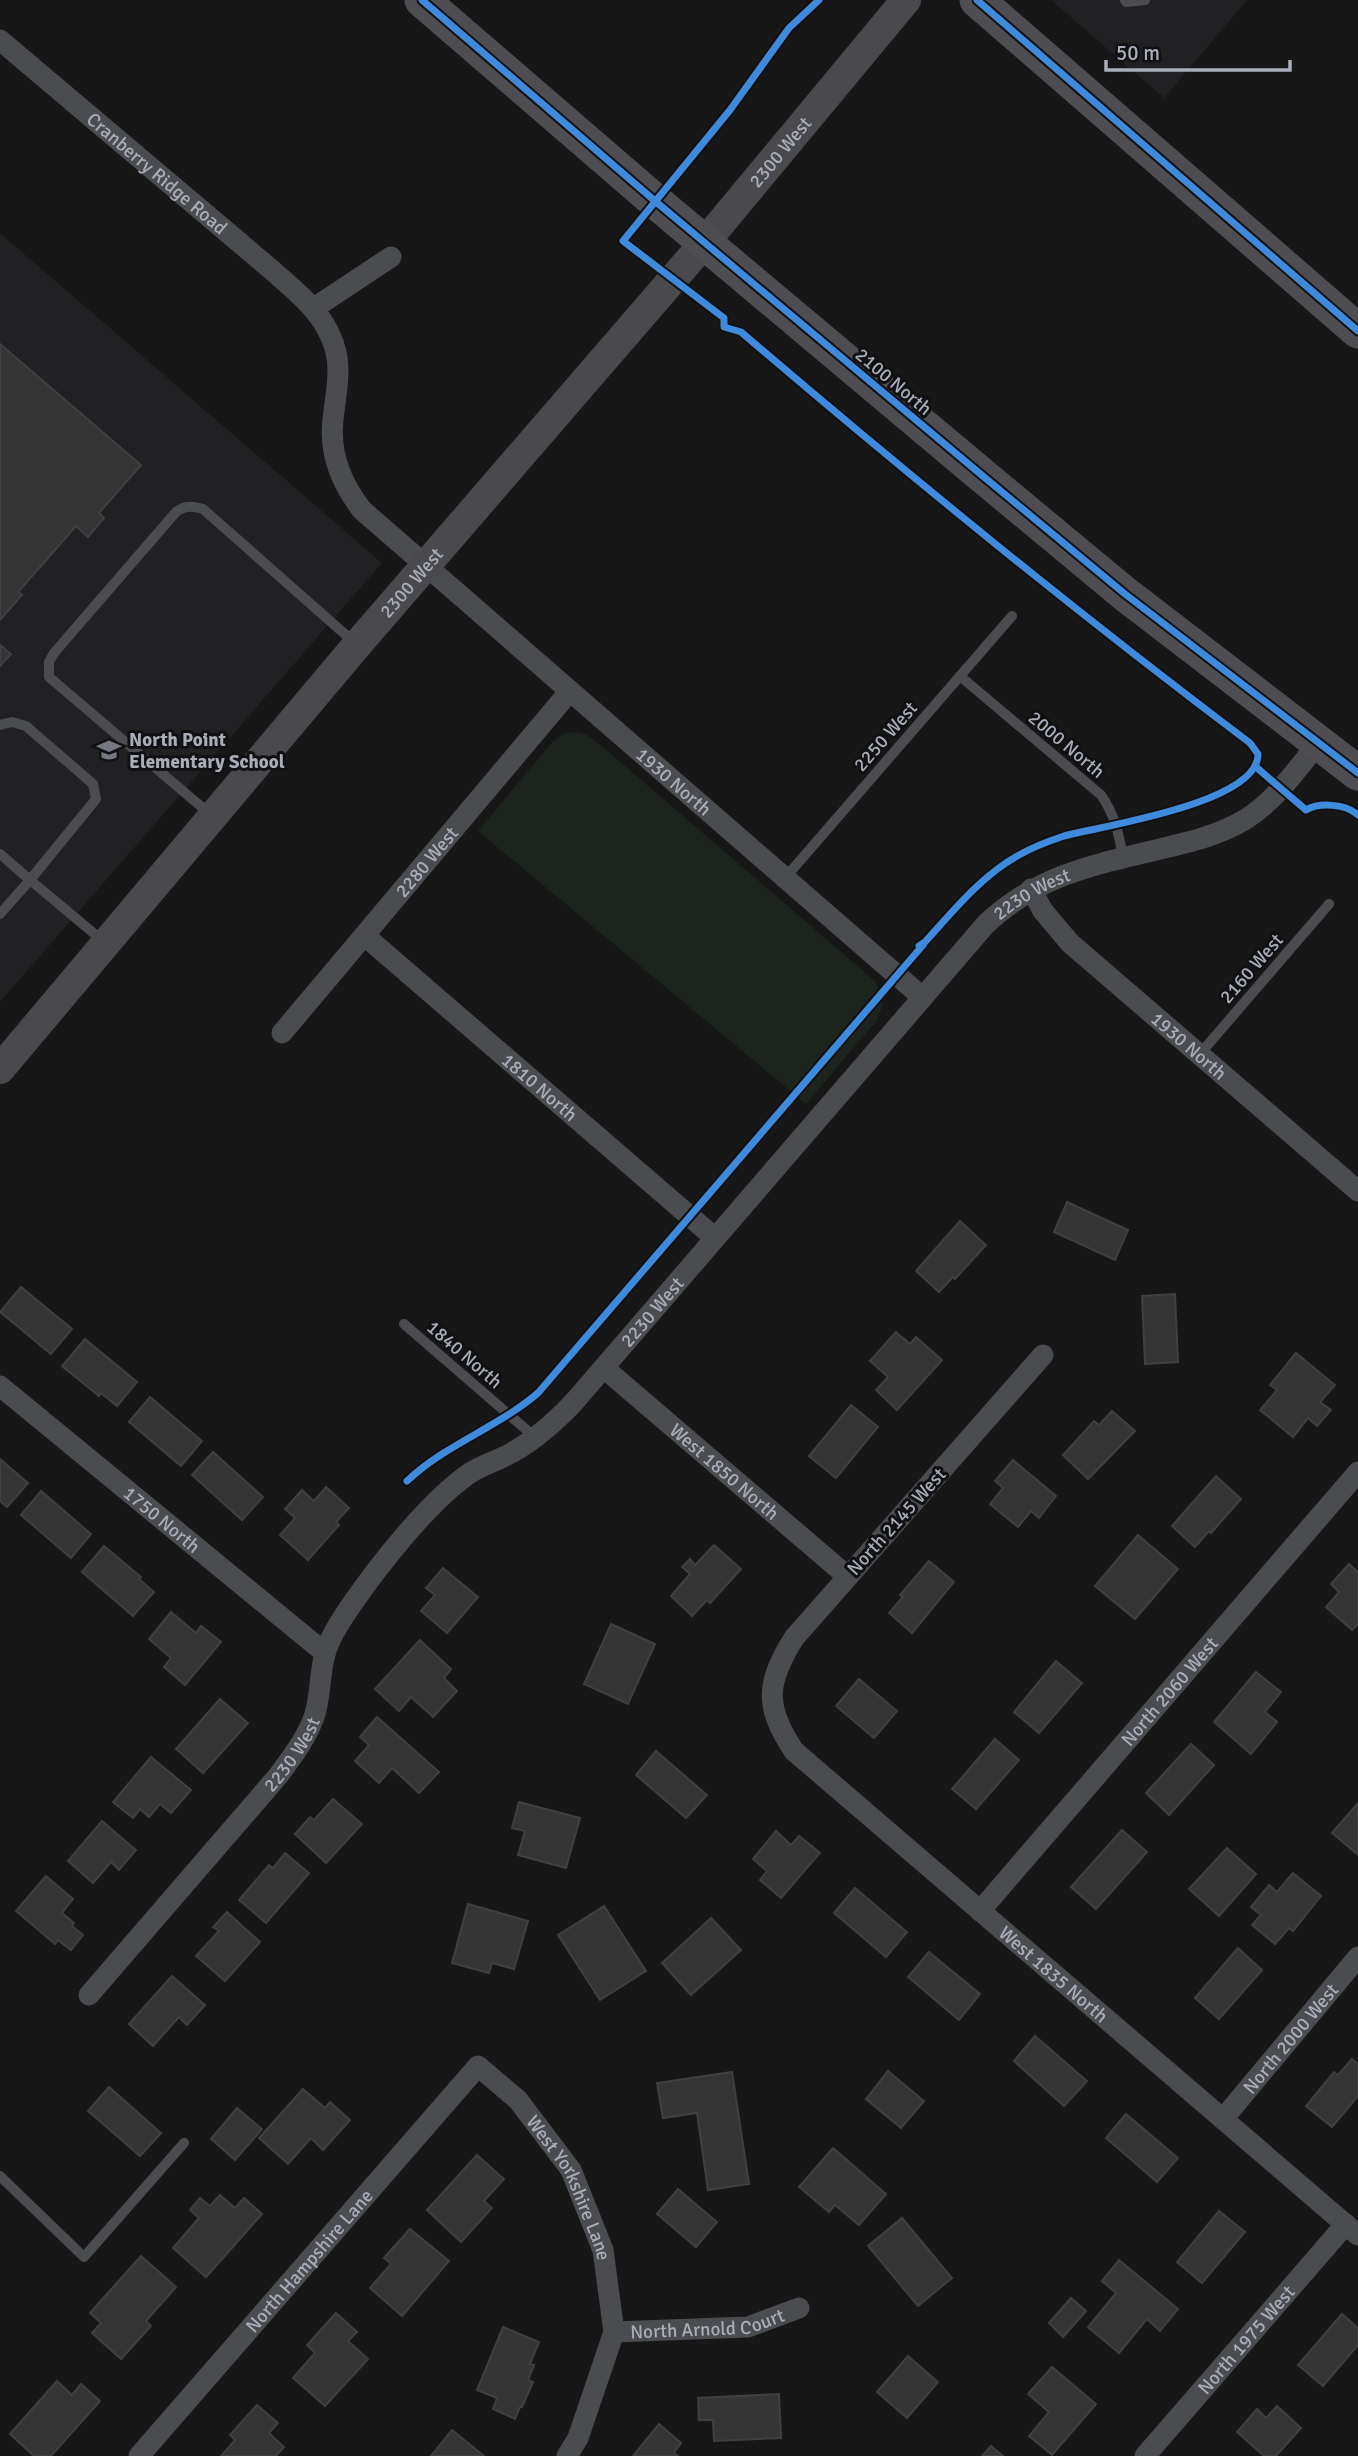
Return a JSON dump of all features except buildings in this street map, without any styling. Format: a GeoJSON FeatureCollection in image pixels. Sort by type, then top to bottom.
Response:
{"type":"FeatureCollection","features":[{"type":"Feature","properties":{"kind":"highway","name":"2100 North"},"geometry":{"type":"LineString","coordinates":[[422,0],[705,242],[1125,594],[1358,773]]}},
{"type":"Feature","properties":{"kind":"highway"},"geometry":{"type":"LineString","coordinates":[[977,0],[1358,331]]}},
{"type":"Feature","properties":{"kind":"main road","name":"2300 West"},"geometry":{"type":"LineString","coordinates":[[0,1069],[426,564],[705,242],[906,0]]}},
{"type":"Feature","properties":{"kind":"street","name":"Cranberry Ridge Road"},"geometry":{"type":"LineString","coordinates":[[0,40],[314,308],[337,352],[339,387],[332,436],[337,468],[362,510],[426,564]]}},
{"type":"Feature","properties":{"kind":"street"},"geometry":{"type":"LineString","coordinates":[[314,308],[391,257]]}},
{"type":"Feature","properties":{"kind":"street","name":"1930 North"},"geometry":{"type":"LineString","coordinates":[[426,564],[922,997]]}},
{"type":"Feature","properties":{"kind":"street","name":"2280 West"},"geometry":{"type":"LineString","coordinates":[[282,1033],[570,691]]}},
{"type":"Feature","properties":{"kind":"street","name":"2230 West"},"geometry":{"type":"LineString","coordinates":[[89,1995],[278,1776],[299,1747],[314,1716],[322,1683],[325,1654],[348,1610],[374,1574],[440,1498],[471,1473],[514,1452],[556,1421],[986,924],[1031,889],[1064,875],[1204,838],[1247,818],[1272,797],[1319,742]]}},
{"type":"Feature","properties":{"kind":"street","name":"1930 North"},"geometry":{"type":"LineString","coordinates":[[1031,889],[1043,911],[1070,943],[1358,1191]]}},
{"type":"Feature","properties":{"kind":"street","name":"1810 North"},"geometry":{"type":"LineString","coordinates":[[365,936],[715,1238]]}},
{"type":"Feature","properties":{"kind":"street","name":"North 2145 West"},"geometry":{"type":"LineString","coordinates":[[770,1698],[781,1659],[794,1638],[1043,1355]]}},
{"type":"Feature","properties":{"kind":"street","name":"West 1850 North"},"geometry":{"type":"LineString","coordinates":[[604,1367],[847,1576]]}},
{"type":"Feature","properties":{"kind":"street","name":"1750 North"},"geometry":{"type":"LineString","coordinates":[[0,1386],[325,1654]]}},
{"type":"Feature","properties":{"kind":"street","name":"North 2060 West"},"geometry":{"type":"LineString","coordinates":[[980,1911],[1358,1472]]}},
{"type":"Feature","properties":{"kind":"street","name":"West 1835 North"},"geometry":{"type":"LineString","coordinates":[[770,1698],[783,1735],[794,1751],[1352,2230]]}},
{"type":"Feature","properties":{"kind":"street","name":"North 2000 West"},"geometry":{"type":"LineString","coordinates":[[1223,2119],[1358,1957]]}},
{"type":"Feature","properties":{"kind":"street","name":"West Yorkshire Lane"},"geometry":{"type":"LineString","coordinates":[[478,2066],[518,2100],[571,2170],[603,2250],[614,2332]]}},
{"type":"Feature","properties":{"kind":"street","name":"North Hampshire Lane"},"geometry":{"type":"LineString","coordinates":[[139,2456],[478,2066]]}},
{"type":"Feature","properties":{"kind":"street","name":"North 1975 West"},"geometry":{"type":"LineString","coordinates":[[1145,2456],[1352,2230]]}},
{"type":"Feature","properties":{"kind":"street","name":"North Arnold Court"},"geometry":{"type":"LineString","coordinates":[[614,2332],[748,2327],[799,2308]]}},
{"type":"Feature","properties":{"kind":"street"},"geometry":{"type":"LineString","coordinates":[[567,2456],[578,2438],[614,2332]]}},
{"type":"Feature","properties":{"kind":"lane"},"geometry":{"type":"LineString","coordinates":[[1125,0],[1145,0]]}},
{"type":"Feature","properties":{"kind":"lane"},"geometry":{"type":"LineString","coordinates":[[212,816],[49,677],[49,662],[54,653],[176,512],[190,507],[203,509],[357,645]]}},
{"type":"Feature","properties":{"kind":"lane","name":"2250 West"},"geometry":{"type":"LineString","coordinates":[[785,878],[1012,616]]}},
{"type":"Feature","properties":{"kind":"lane","name":"2000 North"},"geometry":{"type":"LineString","coordinates":[[960,676],[1101,795],[1117,824],[1124,858]]}},
{"type":"Feature","properties":{"kind":"lane"},"geometry":{"type":"LineString","coordinates":[[0,725],[12,722],[26,726],[93,784],[96,792],[96,799],[0,914]]}},
{"type":"Feature","properties":{"kind":"lane"},"geometry":{"type":"LineString","coordinates":[[0,854],[106,943]]}},
{"type":"Feature","properties":{"kind":"lane","name":"2160 West"},"geometry":{"type":"LineString","coordinates":[[1199,1055],[1329,904]]}},
{"type":"Feature","properties":{"kind":"lane","name":"1840 North"},"geometry":{"type":"LineString","coordinates":[[404,1324],[536,1438]]}},
{"type":"Feature","properties":{"kind":"lane"},"geometry":{"type":"LineString","coordinates":[[0,2176],[84,2257],[184,2143]]}},
{"type":"Feature","properties":{"kind":"shaded area"},"geometry":{"type":"Polygon","coordinates":[[[1051,0],[1247,0],[1164,98],[1051,0]]]}},
{"type":"Feature","properties":{"kind":"shaded area","name":"North Point Elementary School"},"geometry":{"type":"Polygon","coordinates":[[[0,233],[382,563],[0,1002],[0,233]]]}},
{"type":"Feature","properties":{"kind":"shaded area"},"geometry":{"type":"Polygon","coordinates":[[[575,732],[585,734],[597,742],[875,981],[882,1000],[877,1020],[806,1104],[478,831],[554,740],[575,732]]]}},
{"type":"Feature","properties":{"kind":"cycle path"},"geometry":{"type":"LineString","coordinates":[[422,0],[655,201],[1125,594],[1358,773]]}},
{"type":"Feature","properties":{"kind":"cycle path"},"geometry":{"type":"LineString","coordinates":[[819,0],[789,28],[730,110],[623,241],[724,318],[724,327],[741,332],[993,542],[1250,743],[1258,754],[1252,771],[1233,786],[1207,799],[1142,819],[1064,836],[1019,855],[980,883],[919,946]]}},
{"type":"Feature","properties":{"kind":"cycle path"},"geometry":{"type":"LineString","coordinates":[[977,0],[1358,331]]}},
{"type":"Feature","properties":{"kind":"cycle path"},"geometry":{"type":"LineString","coordinates":[[1256,767],[1306,810],[1333,805],[1347,808],[1358,815]]}},
{"type":"Feature","properties":{"kind":"cycle path"},"geometry":{"type":"LineString","coordinates":[[407,1481],[438,1457],[506,1416],[538,1393],[923,945]]}},
{"type":"Feature","properties":{"kind":"place","name":"North Point Elementary School"},"geometry":{"type":"Point","coordinates":[109,750]}}]}
